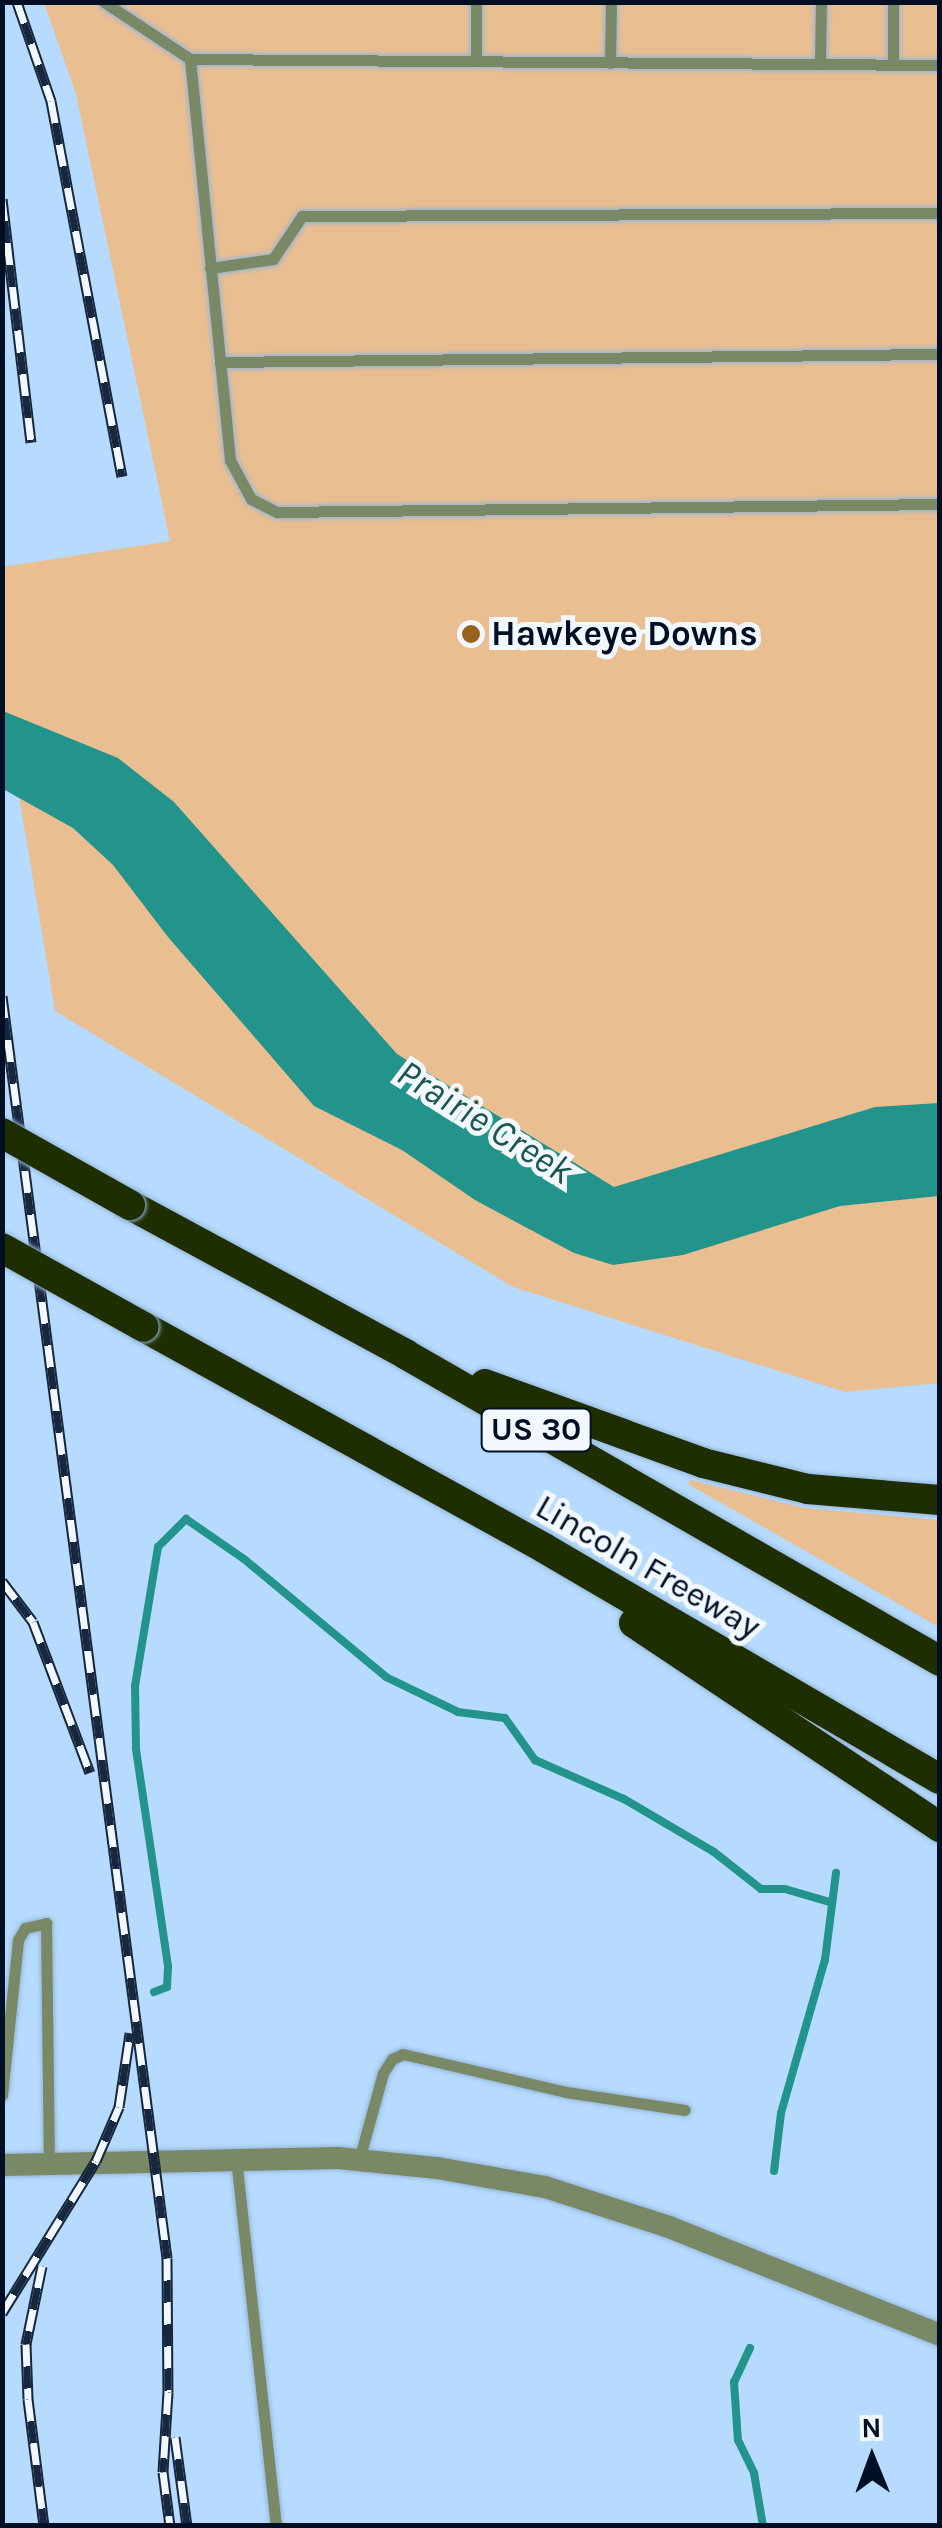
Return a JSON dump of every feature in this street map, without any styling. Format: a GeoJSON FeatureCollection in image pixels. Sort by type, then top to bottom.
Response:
{"type":"FeatureCollection","features":[{"type":"Feature","properties":{"kind":"highway","name":"Lincoln Freeway"},"geometry":{"type":"LineString","coordinates":[[2,1133],[405,1354],[940,1661]]}},
{"type":"Feature","properties":{"kind":"highway","name":"Lincoln Freeway"},"geometry":{"type":"LineString","coordinates":[[2,1248],[544,1548],[940,1779]]}},
{"type":"Feature","properties":{"kind":"highway"},"geometry":{"type":"LineString","coordinates":[[405,1354],[703,1463],[808,1489],[940,1500]]}},
{"type":"Feature","properties":{"kind":"highway"},"geometry":{"type":"LineString","coordinates":[[544,1548],[591,1595],[940,1827]]}},
{"type":"Feature","properties":{"kind":"street"},"geometry":{"type":"LineString","coordinates":[[2,2165],[236,2158],[360,2160],[437,2168],[545,2187],[669,2227],[940,2336]]}},
{"type":"Feature","properties":{"kind":"lane"},"geometry":{"type":"LineString","coordinates":[[104,2],[190,59],[940,65]]}},
{"type":"Feature","properties":{"kind":"lane"},"geometry":{"type":"LineString","coordinates":[[476,2],[476,61]]}},
{"type":"Feature","properties":{"kind":"lane"},"geometry":{"type":"LineString","coordinates":[[610,63],[611,2]]}},
{"type":"Feature","properties":{"kind":"lane"},"geometry":{"type":"LineString","coordinates":[[820,64],[821,2]]}},
{"type":"Feature","properties":{"kind":"lane"},"geometry":{"type":"LineString","coordinates":[[894,2],[894,64]]}},
{"type":"Feature","properties":{"kind":"lane"},"geometry":{"type":"LineString","coordinates":[[190,59],[230,460],[252,499],[277,512],[940,504]]}},
{"type":"Feature","properties":{"kind":"lane"},"geometry":{"type":"LineString","coordinates":[[210,268],[273,259],[302,216],[940,212]]}},
{"type":"Feature","properties":{"kind":"lane"},"geometry":{"type":"LineString","coordinates":[[220,362],[940,354]]}},
{"type":"Feature","properties":{"kind":"lane"},"geometry":{"type":"LineString","coordinates":[[2,2095],[18,1940],[24,1928],[46,1923],[49,2163]]}},
{"type":"Feature","properties":{"kind":"lane"},"geometry":{"type":"LineString","coordinates":[[360,2160],[383,2074],[392,2059],[404,2054],[566,2092],[686,2110]]}},
{"type":"Feature","properties":{"kind":"lane"},"geometry":{"type":"LineString","coordinates":[[236,2158],[276,2526]]}},
{"type":"Feature","properties":{"kind":"shaded area","name":"Hawkeye Downs"},"geometry":{"type":"Polygon","coordinates":[[[44,3],[939,3],[939,1383],[845,1392],[513,1287],[55,1011],[3,701],[2,567],[170,541],[76,94],[44,3]]]}},
{"type":"Feature","properties":{"kind":"shaded area"},"geometry":{"type":"Polygon","coordinates":[[[690,1480],[805,1508],[939,1520],[939,1627],[688,1484],[690,1480]]]}},
{"type":"Feature","properties":{"kind":"water","name":"Prairie Creek"},"geometry":{"type":"Polygon","coordinates":[[[3,711],[118,758],[174,802],[397,1054],[614,1187],[875,1107],[939,1103],[939,1196],[840,1206],[683,1255],[613,1265],[574,1253],[475,1200],[402,1150],[314,1106],[168,937],[113,865],[73,828],[3,789],[3,711]]]}},
{"type":"Feature","properties":{"kind":"waterway"},"geometry":{"type":"LineString","coordinates":[[154,1992],[167,1987],[168,1966],[136,1748],[135,1686],[158,1547],[186,1519],[244,1559],[386,1677],[458,1712],[505,1718],[535,1760],[624,1799],[714,1852],[761,1889],[785,1889],[830,1902]]}},
{"type":"Feature","properties":{"kind":"waterway"},"geometry":{"type":"LineString","coordinates":[[774,2171],[781,2113],[825,1960],[836,1873]]}},
{"type":"Feature","properties":{"kind":"waterway"},"geometry":{"type":"LineString","coordinates":[[750,2348],[734,2382],[738,2440],[754,2473],[763,2526]]}},
{"type":"Feature","properties":{"kind":"railway"},"geometry":{"type":"LineString","coordinates":[[17,2],[51,101],[122,476]]}},
{"type":"Feature","properties":{"kind":"railway"},"geometry":{"type":"LineString","coordinates":[[2,199],[31,442]]}},
{"type":"Feature","properties":{"kind":"railway"},"geometry":{"type":"LineString","coordinates":[[2,996],[167,2258],[168,2392],[163,2472],[170,2526]]}},
{"type":"Feature","properties":{"kind":"railway"},"geometry":{"type":"LineString","coordinates":[[2,1581],[33,1622],[90,1773]]}},
{"type":"Feature","properties":{"kind":"railway"},"geometry":{"type":"LineString","coordinates":[[2,2313],[96,2161],[119,2107],[130,2033]]}},
{"type":"Feature","properties":{"kind":"railway"},"geometry":{"type":"LineString","coordinates":[[42,2266],[26,2344],[28,2399],[44,2526]]}},
{"type":"Feature","properties":{"kind":"railway"},"geometry":{"type":"LineString","coordinates":[[175,2437],[187,2526]]}},
{"type":"Feature","properties":{"kind":"place","name":"Hawkeye Downs"},"geometry":{"type":"Point","coordinates":[471,634]}}]}
